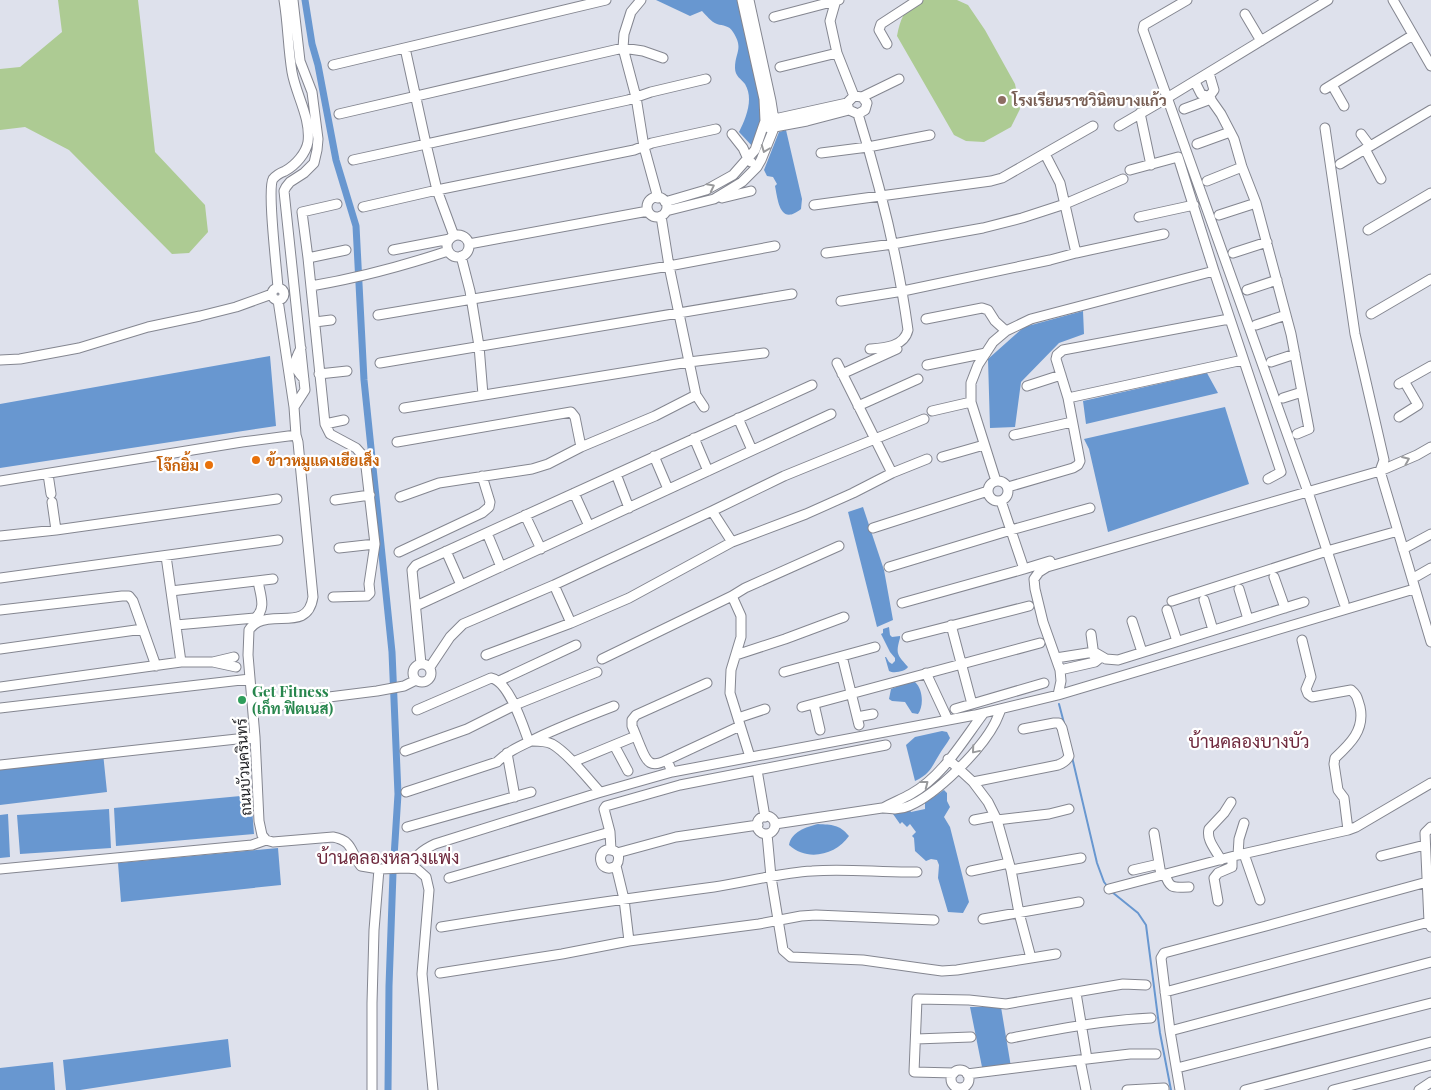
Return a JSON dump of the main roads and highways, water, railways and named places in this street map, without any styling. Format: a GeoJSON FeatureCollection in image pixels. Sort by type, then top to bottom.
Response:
{"type":"FeatureCollection","features":[{"type":"Feature","properties":{"kind":"water"},"geometry":{"type":"Polygon","coordinates":[[[656,0],[741,0],[763,102],[760,136],[753,147],[739,132],[746,115],[749,96],[745,84],[735,71],[738,43],[733,32],[728,27],[713,22],[702,11],[690,16],[656,0]]]}},
{"type":"Feature","properties":{"kind":"water"},"geometry":{"type":"Polygon","coordinates":[[[786,130],[802,199],[801,209],[794,214],[788,215],[781,210],[775,186],[777,184],[773,177],[767,176],[764,170],[779,132],[786,130]]]}},
{"type":"Feature","properties":{"kind":"water"},"geometry":{"type":"Polygon","coordinates":[[[1083,311],[1084,334],[1059,343],[1021,382],[1015,427],[990,428],[988,359],[1024,327],[1083,311]]]}},
{"type":"Feature","properties":{"kind":"water"},"geometry":{"type":"Polygon","coordinates":[[[270,356],[276,426],[0,468],[0,404],[270,356]]]}},
{"type":"Feature","properties":{"kind":"water"},"geometry":{"type":"Polygon","coordinates":[[[1207,373],[1218,393],[1086,424],[1083,401],[1207,373]]]}},
{"type":"Feature","properties":{"kind":"water"},"geometry":{"type":"Polygon","coordinates":[[[1225,407],[1249,484],[1108,532],[1089,449],[1084,439],[1225,407]]]}},
{"type":"Feature","properties":{"kind":"water"},"geometry":{"type":"Polygon","coordinates":[[[863,507],[884,570],[893,620],[877,627],[848,512],[863,507]]]}},
{"type":"Feature","properties":{"kind":"water"},"geometry":{"type":"Polygon","coordinates":[[[889,627],[892,637],[900,636],[898,654],[908,667],[900,672],[889,671],[885,657],[892,664],[895,661],[881,634],[883,629],[889,627]]]}},
{"type":"Feature","properties":{"kind":"water"},"geometry":{"type":"Polygon","coordinates":[[[909,682],[915,682],[920,689],[922,698],[918,714],[912,713],[905,702],[889,699],[891,689],[909,682]]]}},
{"type":"Feature","properties":{"kind":"water"},"geometry":{"type":"Polygon","coordinates":[[[942,731],[947,732],[950,738],[930,770],[915,781],[906,745],[915,737],[942,731]]]}},
{"type":"Feature","properties":{"kind":"water"},"geometry":{"type":"Polygon","coordinates":[[[103,753],[107,792],[0,805],[0,766],[103,753]]]}},
{"type":"Feature","properties":{"kind":"water"},"geometry":{"type":"Polygon","coordinates":[[[944,790],[947,793],[947,801],[950,807],[944,817],[950,827],[969,902],[963,913],[948,912],[938,878],[939,865],[937,860],[931,859],[926,861],[915,851],[914,838],[912,836],[916,832],[910,824],[907,827],[902,822],[900,824],[893,814],[925,809],[925,803],[944,790]]]}},
{"type":"Feature","properties":{"kind":"water"},"geometry":{"type":"Polygon","coordinates":[[[251,795],[254,834],[116,846],[114,808],[251,795]]]}},
{"type":"Feature","properties":{"kind":"water"},"geometry":{"type":"Polygon","coordinates":[[[109,809],[111,848],[20,854],[17,815],[109,809]]]}},
{"type":"Feature","properties":{"kind":"water"},"geometry":{"type":"Polygon","coordinates":[[[8,814],[10,857],[0,858],[0,815],[8,814]]]}},
{"type":"Feature","properties":{"kind":"water"},"geometry":{"type":"Polygon","coordinates":[[[818,824],[838,827],[849,836],[837,848],[821,854],[812,855],[804,853],[789,845],[790,840],[796,833],[818,824]]]}},
{"type":"Feature","properties":{"kind":"water"},"geometry":{"type":"Polygon","coordinates":[[[278,848],[281,885],[121,902],[118,863],[278,848]]]}},
{"type":"Feature","properties":{"kind":"water"},"geometry":{"type":"Polygon","coordinates":[[[970,1007],[1001,1007],[1011,1067],[982,1067],[970,1007]]]}},
{"type":"Feature","properties":{"kind":"water"},"geometry":{"type":"Polygon","coordinates":[[[228,1039],[231,1067],[80,1090],[66,1090],[63,1060],[228,1039]]]}},
{"type":"Feature","properties":{"kind":"water"},"geometry":{"type":"Polygon","coordinates":[[[53,1062],[55,1090],[0,1090],[0,1068],[53,1062]]]}},
{"type":"Feature","properties":{"kind":"waterway"},"geometry":{"type":"LineString","coordinates":[[305,0],[336,160],[356,226],[364,380],[392,652],[398,794],[389,986],[388,1090]]}},
{"type":"Feature","properties":{"kind":"waterway"},"geometry":{"type":"LineString","coordinates":[[1059,704],[1064,723]]}},
{"type":"Feature","properties":{"kind":"waterway"},"geometry":{"type":"LineString","coordinates":[[1072,757],[1097,863],[1104,882],[1108,887]]}},
{"type":"Feature","properties":{"kind":"waterway"},"geometry":{"type":"LineString","coordinates":[[1112,892],[1138,913],[1146,925],[1160,1033],[1171,1090]]}},
{"type":"Feature","properties":{"kind":"place","name":"โรงเรียนราชวินิตบางแก้ว"},"geometry":{"type":"Point","coordinates":[1002,100]}},
{"type":"Feature","properties":{"kind":"place","name":"ข้าวหมูแดงเฮียเส็ง"},"geometry":{"type":"Point","coordinates":[256,460]}},
{"type":"Feature","properties":{"kind":"place","name":"โจ๊กยิ้ม"},"geometry":{"type":"Point","coordinates":[209,465]}},
{"type":"Feature","properties":{"kind":"place","name":"Get Fitness (เก็ท ฟิตเนส)"},"geometry":{"type":"Point","coordinates":[242,700]}},
{"type":"Feature","properties":{"kind":"district","name":"บ้านคลองบางบัว"},"geometry":{"type":"Point","coordinates":[1249,741]}},
{"type":"Feature","properties":{"kind":"district","name":"บ้านคลองหลวงแพ่ง"},"geometry":{"type":"Point","coordinates":[388,857]}}]}
